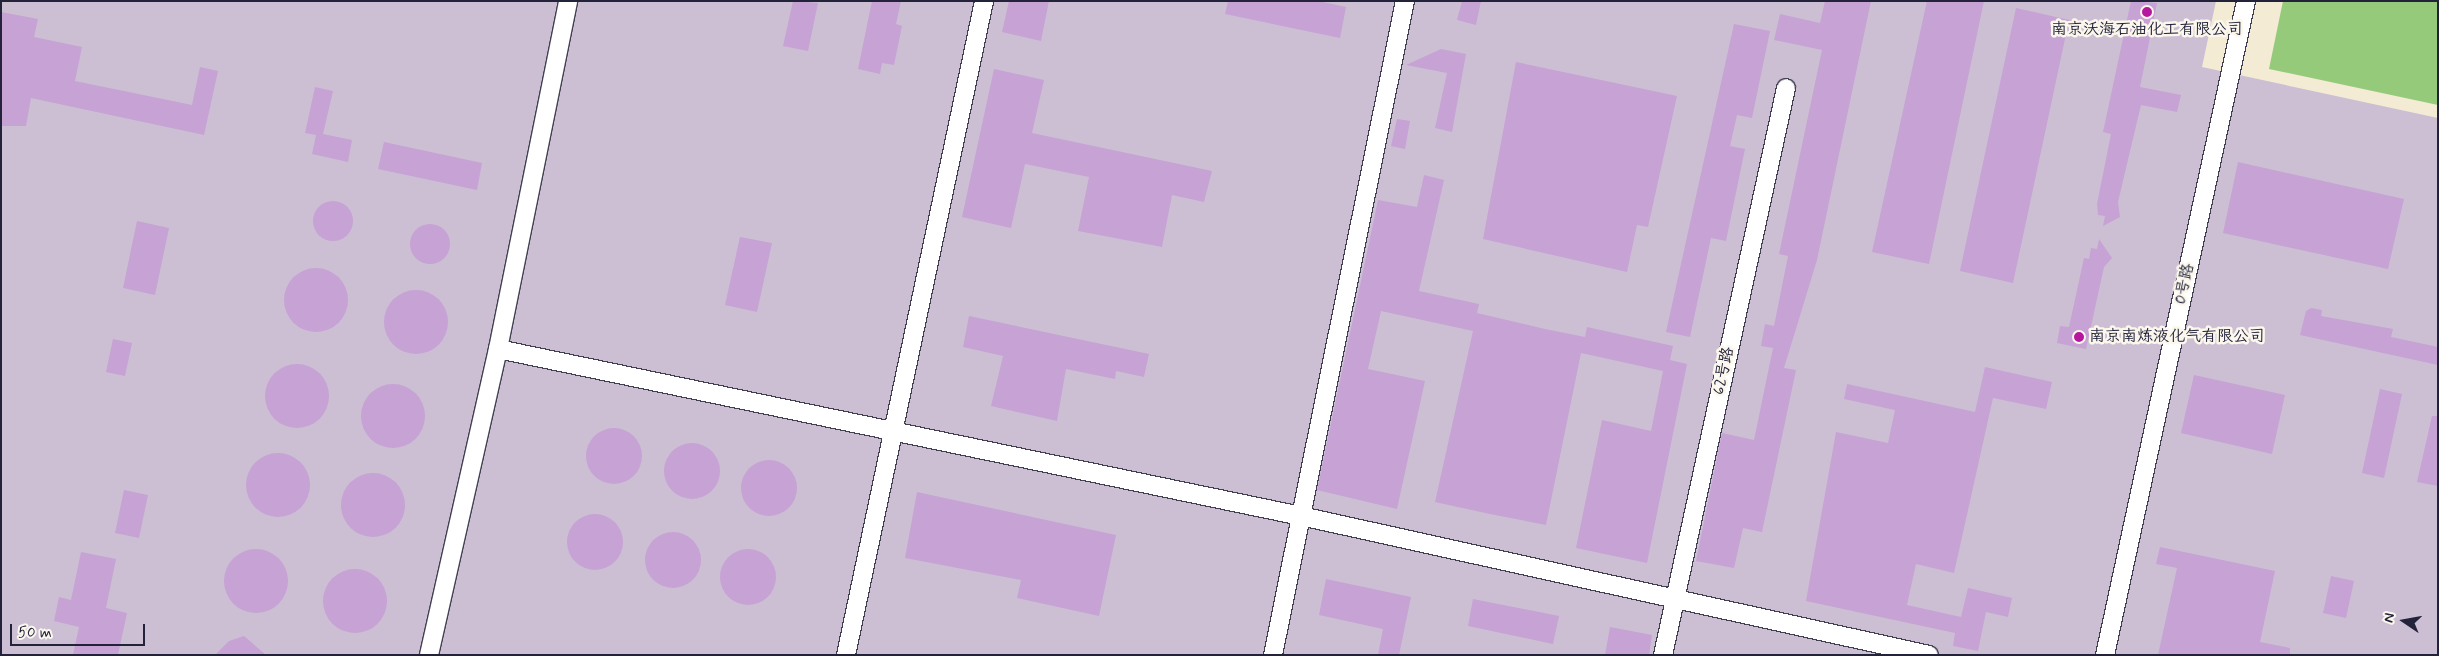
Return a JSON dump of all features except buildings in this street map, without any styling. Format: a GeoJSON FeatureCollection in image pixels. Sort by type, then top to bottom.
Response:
{"type":"FeatureCollection","features":[{"type":"Feature","properties":{"kind":"street"},"geometry":{"type":"LineString","coordinates":[[429,655],[498,349],[568,1]]}},
{"type":"Feature","properties":{"kind":"street"},"geometry":{"type":"LineString","coordinates":[[846,655],[984,1]]}},
{"type":"Feature","properties":{"kind":"street"},"geometry":{"type":"LineString","coordinates":[[1273,655],[1404,1]]}},
{"type":"Feature","properties":{"kind":"street","name":"0号路"},"geometry":{"type":"LineString","coordinates":[[2105,655],[2246,1]]}},
{"type":"Feature","properties":{"kind":"street","name":"62号路"},"geometry":{"type":"LineString","coordinates":[[1663,655],[1786,88]]}},
{"type":"Feature","properties":{"kind":"street"},"geometry":{"type":"LineString","coordinates":[[498,349],[1301,516],[1929,655]]}},
{"type":"Feature","properties":{"kind":"shaded area"},"geometry":{"type":"Polygon","coordinates":[[[1,1],[2216,1],[2202,67],[2438,118],[2438,655],[1,655],[1,1]]]}},
{"type":"Feature","properties":{"kind":"green space"},"geometry":{"type":"Polygon","coordinates":[[[2283,1],[2438,1],[2438,105],[2269,69],[2283,1]]]}},
{"type":"Feature","properties":{"kind":"place","name":"南京沃海石油化工有限公司"},"geometry":{"type":"Point","coordinates":[2147,12]}},
{"type":"Feature","properties":{"kind":"place","name":"南京南炼液化气有限公司"},"geometry":{"type":"Point","coordinates":[2079,337]}}]}
